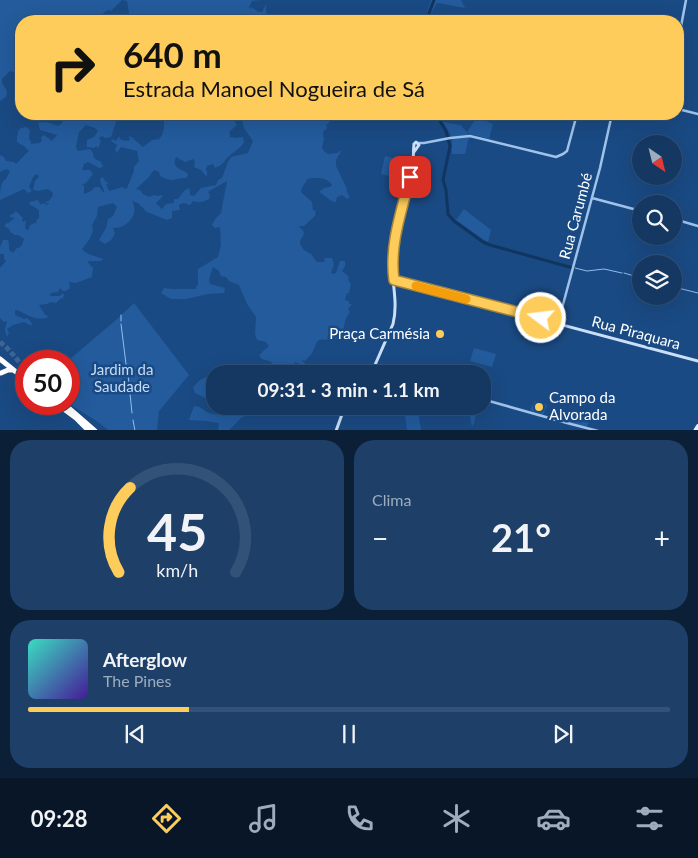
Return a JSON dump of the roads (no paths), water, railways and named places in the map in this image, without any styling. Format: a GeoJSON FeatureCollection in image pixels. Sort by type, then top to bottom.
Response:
{"type":"FeatureCollection","features":[{"type":"Feature","properties":{"kind":"highway"},"geometry":{"type":"LineString","coordinates":[[1,360],[14,370]]}},
{"type":"Feature","properties":{"kind":"highway"},"geometry":{"type":"LineString","coordinates":[[1,360],[3,368],[1,372]]}},
{"type":"Feature","properties":{"kind":"highway"},"geometry":{"type":"LineString","coordinates":[[1,372],[14,370]]}},
{"type":"Feature","properties":{"kind":"highway"},"geometry":{"type":"LineString","coordinates":[[72,415],[90,430]]}},
{"type":"Feature","properties":{"kind":"highway"},"geometry":{"type":"LineString","coordinates":[[77,415],[95,430]]}},
{"type":"Feature","properties":{"kind":"main road"},"geometry":{"type":"LineString","coordinates":[[375,365],[394,324],[396,307],[392,257],[417,145]]}},
{"type":"Feature","properties":{"kind":"main road","name":"Rua Piraquara"},"geometry":{"type":"LineString","coordinates":[[394,280],[698,361]]}},
{"type":"Feature","properties":{"kind":"main road"},"geometry":{"type":"LineString","coordinates":[[336,430],[342,415]]}},
{"type":"Feature","properties":{"kind":"main road"},"geometry":{"type":"LineString","coordinates":[[696,430],[698,426]]}},
{"type":"Feature","properties":{"kind":"street"},"geometry":{"type":"LineString","coordinates":[[683,15],[686,0]]}},
{"type":"Feature","properties":{"kind":"street"},"geometry":{"type":"LineString","coordinates":[[684,110],[698,114]]}},
{"type":"Feature","properties":{"kind":"street"},"geometry":{"type":"LineString","coordinates":[[417,145],[465,136],[556,157],[567,151],[575,120]]}},
{"type":"Feature","properties":{"kind":"street","name":"Rua Carumbé"},"geometry":{"type":"LineString","coordinates":[[558,323],[574,268],[611,120]]}},
{"type":"Feature","properties":{"kind":"street"},"geometry":{"type":"LineString","coordinates":[[592,198],[632,209]]}},
{"type":"Feature","properties":{"kind":"street"},"geometry":{"type":"LineString","coordinates":[[682,221],[698,226]]}},
{"type":"Feature","properties":{"kind":"street"},"geometry":{"type":"LineString","coordinates":[[491,402],[598,430]]}},
{"type":"Feature","properties":{"kind":"waterway"},"geometry":{"type":"LineString","coordinates":[[428,15],[434,0]]}},
{"type":"Feature","properties":{"kind":"waterway"},"geometry":{"type":"LineString","coordinates":[[440,120],[446,131],[450,146],[443,180],[446,190],[448,214],[454,221],[490,245],[573,268]]}},
{"type":"Feature","properties":{"kind":"waterway"},"geometry":{"type":"LineString","coordinates":[[575,268],[587,271],[604,269],[622,273]]}},
{"type":"Feature","properties":{"kind":"waterway"},"geometry":{"type":"LineString","coordinates":[[624,273],[632,275]]}},
{"type":"Feature","properties":{"kind":"waterway"},"geometry":{"type":"LineString","coordinates":[[682,289],[698,293]]}},
{"type":"Feature","properties":{"kind":"waterway"},"geometry":{"type":"LineString","coordinates":[[121,315],[121,321]]}},
{"type":"Feature","properties":{"kind":"waterway"},"geometry":{"type":"LineString","coordinates":[[121,324],[127,372]]}},
{"type":"Feature","properties":{"kind":"waterway"},"geometry":{"type":"LineString","coordinates":[[128,374],[132,413]]}},
{"type":"Feature","properties":{"kind":"waterway"},"geometry":{"type":"LineString","coordinates":[[133,420],[135,430]]}},
{"type":"Feature","properties":{"kind":"tunnel"},"geometry":{"type":"LineString","coordinates":[[0,342],[15,357]]}},
{"type":"Feature","properties":{"kind":"place","name":"Praça Carmésia"},"geometry":{"type":"Point","coordinates":[440,334]}},
{"type":"Feature","properties":{"kind":"place","name":"Campo da Alvorada"},"geometry":{"type":"Point","coordinates":[539,407]}},
{"type":"Feature","properties":{"kind":"park label","name":"Jardim da Saudade"},"geometry":{"type":"Point","coordinates":[122,378]}}]}
